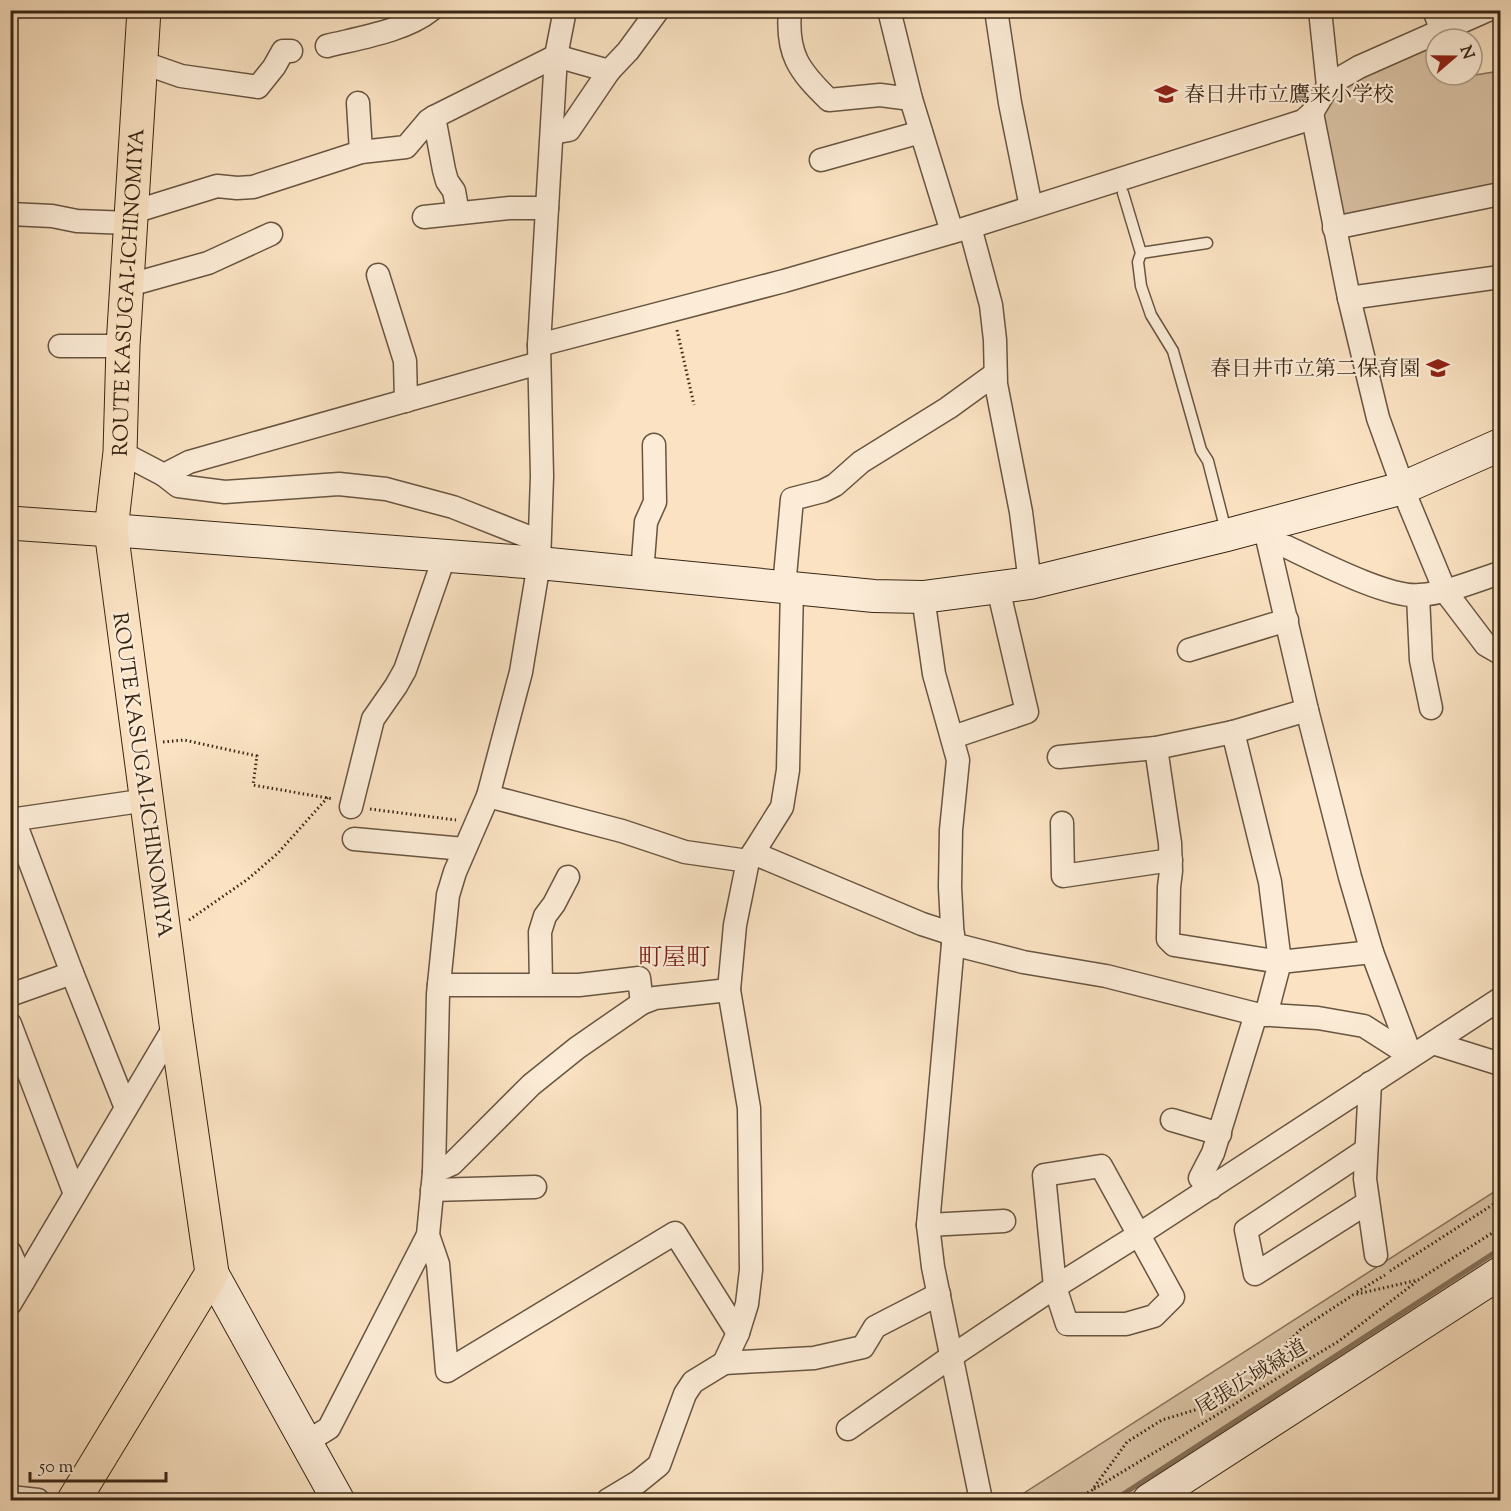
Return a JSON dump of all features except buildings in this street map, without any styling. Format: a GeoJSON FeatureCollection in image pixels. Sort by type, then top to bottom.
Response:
{"type":"FeatureCollection","features":[{"type":"Feature","properties":{"kind":"main road","name":"ROUTE KASUGAI-ICHINOMIYA"},"geometry":{"type":"LineString","coordinates":[[144,10],[126,286],[120,452],[111,530],[176,1024],[212,1273]]}},
{"type":"Feature","properties":{"kind":"main road"},"geometry":{"type":"LineString","coordinates":[[10,523],[111,530]]}},
{"type":"Feature","properties":{"kind":"main road"},"geometry":{"type":"LineString","coordinates":[[74,1500],[212,1273]]}},
{"type":"Feature","properties":{"kind":"street"},"geometry":{"type":"LineString","coordinates":[[327,46],[386,32],[424,16],[431,10]]}},
{"type":"Feature","properties":{"kind":"street"},"geometry":{"type":"LineString","coordinates":[[305,1443],[329,1428],[428,1235],[433,1181],[439,985],[448,895],[464,849],[488,796],[521,672],[539,552],[542,476],[539,354],[556,56],[565,10]]}},
{"type":"Feature","properties":{"kind":"street"},"geometry":{"type":"LineString","coordinates":[[552,133],[569,130],[609,71],[628,51],[658,10]]}},
{"type":"Feature","properties":{"kind":"street"},"geometry":{"type":"LineString","coordinates":[[790,10],[788,33],[792,50],[807,79],[829,100],[880,95],[911,99]]}},
{"type":"Feature","properties":{"kind":"street"},"geometry":{"type":"LineString","coordinates":[[889,10],[921,132],[991,305],[995,340],[995,374],[1021,512],[1030,583]]}},
{"type":"Feature","properties":{"kind":"street"},"geometry":{"type":"LineString","coordinates":[[996,10],[1010,103],[1031,207]]}},
{"type":"Feature","properties":{"kind":"street"},"geometry":{"type":"LineString","coordinates":[[1320,10],[1328,86]]}},
{"type":"Feature","properties":{"kind":"street"},"geometry":{"type":"LineString","coordinates":[[1434,10],[1441,27]]}},
{"type":"Feature","properties":{"kind":"street"},"geometry":{"type":"LineString","coordinates":[[1458,27],[1488,10]]}},
{"type":"Feature","properties":{"kind":"street"},"geometry":{"type":"LineString","coordinates":[[164,475],[189,462],[406,401],[539,354],[961,229],[1303,121],[1312,113],[1328,86],[1359,67],[1424,43]]}},
{"type":"Feature","properties":{"kind":"street"},"geometry":{"type":"LineString","coordinates":[[141,62],[181,76],[258,87],[283,51],[291,51]]}},
{"type":"Feature","properties":{"kind":"street"},"geometry":{"type":"LineString","coordinates":[[10,214],[52,216],[77,221],[130,218],[217,186],[253,187],[362,152],[406,147],[434,117],[556,56],[609,71]]}},
{"type":"Feature","properties":{"kind":"street"},"geometry":{"type":"LineString","coordinates":[[358,103],[362,152]]}},
{"type":"Feature","properties":{"kind":"street"},"geometry":{"type":"LineString","coordinates":[[1312,113],[1349,298],[1378,418],[1403,488],[1445,591],[1486,645],[1500,653]]}},
{"type":"Feature","properties":{"kind":"street"},"geometry":{"type":"LineString","coordinates":[[434,117],[444,170],[447,181],[454,191],[458,213]]}},
{"type":"Feature","properties":{"kind":"street"},"geometry":{"type":"LineString","coordinates":[[821,160],[921,132]]}},
{"type":"Feature","properties":{"kind":"street"},"geometry":{"type":"LineString","coordinates":[[1334,228],[1500,194]]}},
{"type":"Feature","properties":{"kind":"street"},"geometry":{"type":"LineString","coordinates":[[424,216],[510,208],[547,208]]}},
{"type":"Feature","properties":{"kind":"street"},"geometry":{"type":"LineString","coordinates":[[126,286],[208,263],[271,234]]}},
{"type":"Feature","properties":{"kind":"street"},"geometry":{"type":"LineString","coordinates":[[378,275],[405,361],[406,401]]}},
{"type":"Feature","properties":{"kind":"street"},"geometry":{"type":"LineString","coordinates":[[1349,298],[1500,277]]}},
{"type":"Feature","properties":{"kind":"street"},"geometry":{"type":"LineString","coordinates":[[60,346],[123,346]]}},
{"type":"Feature","properties":{"kind":"street"},"geometry":{"type":"LineString","coordinates":[[724,1363],[738,1333],[747,1304],[750,1270],[749,1108],[729,990],[735,925],[750,857],[782,807],[788,770],[788,587],[792,499],[823,491],[835,485],[861,462],[948,408],[995,374]]}},
{"type":"Feature","properties":{"kind":"street"},"geometry":{"type":"LineString","coordinates":[[642,573],[646,522],[655,502],[654,445]]}},
{"type":"Feature","properties":{"kind":"street"},"geometry":{"type":"LineString","coordinates":[[111,530],[445,555],[539,552],[642,573],[874,596],[923,597],[1030,583],[1227,535],[1267,534],[1403,488],[1500,445]]}},
{"type":"Feature","properties":{"kind":"street"},"geometry":{"type":"LineString","coordinates":[[120,452],[164,475],[178,486],[225,492],[339,484],[386,489],[453,507],[539,552]]}},
{"type":"Feature","properties":{"kind":"street"},"geometry":{"type":"LineString","coordinates":[[1267,534],[1287,548],[1386,590],[1418,596],[1445,591],[1500,573]]}},
{"type":"Feature","properties":{"kind":"street"},"geometry":{"type":"LineString","coordinates":[[1267,534],[1307,710],[1372,952],[1411,1056]]}},
{"type":"Feature","properties":{"kind":"street"},"geometry":{"type":"LineString","coordinates":[[351,807],[373,719],[405,670],[445,555]]}},
{"type":"Feature","properties":{"kind":"street"},"geometry":{"type":"LineString","coordinates":[[953,737],[1027,712],[998,588]]}},
{"type":"Feature","properties":{"kind":"street"},"geometry":{"type":"LineString","coordinates":[[1418,596],[1421,660],[1431,708]]}},
{"type":"Feature","properties":{"kind":"street"},"geometry":{"type":"LineString","coordinates":[[923,597],[934,674],[958,760],[951,830],[950,887],[953,939],[927,1226],[981,1500]]}},
{"type":"Feature","properties":{"kind":"street"},"geometry":{"type":"LineString","coordinates":[[1189,650],[1287,620]]}},
{"type":"Feature","properties":{"kind":"street"},"geometry":{"type":"LineString","coordinates":[[1059,757],[1156,748],[1233,732],[1307,710]]}},
{"type":"Feature","properties":{"kind":"street"},"geometry":{"type":"LineString","coordinates":[[1211,1188],[1200,1178],[1213,1153],[1280,962],[1270,882],[1233,732]]}},
{"type":"Feature","properties":{"kind":"street"},"geometry":{"type":"LineString","coordinates":[[1156,748],[1170,843],[1168,939],[1173,945],[1280,962],[1372,952]]}},
{"type":"Feature","properties":{"kind":"street"},"geometry":{"type":"LineString","coordinates":[[488,796],[622,831],[685,852],[750,857],[922,924],[953,939],[1023,962],[1106,976],[1261,1015],[1318,1018],[1364,1026],[1411,1056]]}},
{"type":"Feature","properties":{"kind":"street"},"geometry":{"type":"LineString","coordinates":[[126,1108],[12,820],[147,800]]}},
{"type":"Feature","properties":{"kind":"street"},"geometry":{"type":"LineString","coordinates":[[1062,824],[1063,876],[1171,860]]}},
{"type":"Feature","properties":{"kind":"street"},"geometry":{"type":"LineString","coordinates":[[354,839],[464,849]]}},
{"type":"Feature","properties":{"kind":"street"},"geometry":{"type":"LineString","coordinates":[[541,984],[540,932],[545,916],[568,877]]}},
{"type":"Feature","properties":{"kind":"street"},"geometry":{"type":"LineString","coordinates":[[10,995],[72,973]]}},
{"type":"Feature","properties":{"kind":"street"},"geometry":{"type":"LineString","coordinates":[[439,985],[579,985],[639,978],[642,1003]]}},
{"type":"Feature","properties":{"kind":"street"},"geometry":{"type":"LineString","coordinates":[[433,1181],[531,1084],[642,1003],[655,998],[729,990]]}},
{"type":"Feature","properties":{"kind":"street"},"geometry":{"type":"LineString","coordinates":[[848,1429],[1055,1287],[1500,999]]}},
{"type":"Feature","properties":{"kind":"street"},"geometry":{"type":"LineString","coordinates":[[10,1024],[75,1194]]}},
{"type":"Feature","properties":{"kind":"street"},"geometry":{"type":"LineString","coordinates":[[10,1304],[176,1024]]}},
{"type":"Feature","properties":{"kind":"street"},"geometry":{"type":"LineString","coordinates":[[1432,1043],[1500,1064]]}},
{"type":"Feature","properties":{"kind":"street"},"geometry":{"type":"LineString","coordinates":[[1370,1083],[1365,1179],[1376,1255]]}},
{"type":"Feature","properties":{"kind":"street"},"geometry":{"type":"LineString","coordinates":[[1172,1120],[1220,1134]]}},
{"type":"Feature","properties":{"kind":"street"},"geometry":{"type":"LineString","coordinates":[[1366,1150],[1246,1230],[1255,1274],[1367,1203]]}},
{"type":"Feature","properties":{"kind":"street"},"geometry":{"type":"LineString","coordinates":[[1101,1166],[1173,1297],[1154,1316],[1126,1324],[1067,1324],[1055,1287],[1044,1175],[1101,1166]]}},
{"type":"Feature","properties":{"kind":"street"},"geometry":{"type":"LineString","coordinates":[[433,1181],[535,1187]]}},
{"type":"Feature","properties":{"kind":"street"},"geometry":{"type":"LineString","coordinates":[[927,1226],[1004,1221]]}},
{"type":"Feature","properties":{"kind":"street"},"geometry":{"type":"LineString","coordinates":[[428,1235],[438,1264],[447,1371],[675,1233],[738,1333]]}},
{"type":"Feature","properties":{"kind":"street"},"geometry":{"type":"LineString","coordinates":[[10,1252],[23,1282]]}},
{"type":"Feature","properties":{"kind":"street"},"geometry":{"type":"LineString","coordinates":[[212,1273],[338,1500]]}},
{"type":"Feature","properties":{"kind":"street"},"geometry":{"type":"LineString","coordinates":[[1149,1500],[1500,1273]]}},
{"type":"Feature","properties":{"kind":"street"},"geometry":{"type":"LineString","coordinates":[[608,1500],[638,1482],[659,1465],[685,1394],[693,1382],[724,1363],[814,1358],[863,1347],[875,1327],[939,1294]]}},
{"type":"Feature","properties":{"kind":"street"},"geometry":{"type":"LineString","coordinates":[[10,1497],[38,1500]]}},
{"type":"Feature","properties":{"kind":"lane"},"geometry":{"type":"LineString","coordinates":[[1123,193],[1141,253],[1138,262],[1141,286],[1151,315],[1173,351],[1201,450],[1208,460],[1227,535]]}},
{"type":"Feature","properties":{"kind":"lane"},"geometry":{"type":"LineString","coordinates":[[1141,253],[1207,243]]}},
{"type":"Feature","properties":{"kind":"path"},"geometry":{"type":"LineString","coordinates":[[676,322],[694,405]]}},
{"type":"Feature","properties":{"kind":"path"},"geometry":{"type":"LineString","coordinates":[[139,744],[184,740],[257,756],[253,785],[328,797],[351,807],[476,822]]}},
{"type":"Feature","properties":{"kind":"path"},"geometry":{"type":"LineString","coordinates":[[165,935],[248,879],[278,853],[328,797]]}},
{"type":"Feature","properties":{"kind":"path","name":"尾張広域緑道"},"geometry":{"type":"LineString","coordinates":[[1092,1490],[1127,1442],[1162,1420],[1218,1403],[1246,1384],[1301,1329],[1500,1200]]}},
{"type":"Feature","properties":{"kind":"path","name":"尾張広域緑道"},"geometry":{"type":"LineString","coordinates":[[1076,1500],[1339,1341],[1418,1280],[1500,1228]]}},
{"type":"Feature","properties":{"kind":"path","name":"尾張広域緑道"},"geometry":{"type":"LineString","coordinates":[[1353,1295],[1418,1280]]}},
{"type":"Feature","properties":{"kind":"shaded area"},"geometry":{"type":"Polygon","coordinates":[[[1424,47],[1424,87],[1484,87],[1484,74],[1500,71],[1500,188],[1345,221],[1319,117],[1333,89],[1424,47]]]}},
{"type":"Feature","properties":{"kind":"shaded area"},"geometry":{"type":"Polygon","coordinates":[[[1500,1188],[1500,1261],[1130,1500],[1013,1500],[1500,1188]]]}},
{"type":"Feature","properties":{"kind":"waterway"},"geometry":{"type":"LineString","coordinates":[[1114,1500],[1500,1249]]}},
{"type":"Feature","properties":{"kind":"place","name":"春日井市立鷹来小学校"},"geometry":{"type":"Point","coordinates":[1166,94]}},
{"type":"Feature","properties":{"kind":"place","name":"春日井市立第二保育園"},"geometry":{"type":"Point","coordinates":[1438,368]}},
{"type":"Feature","properties":{"kind":"district","name":"町屋町"},"geometry":{"type":"Point","coordinates":[674,957]}}]}
